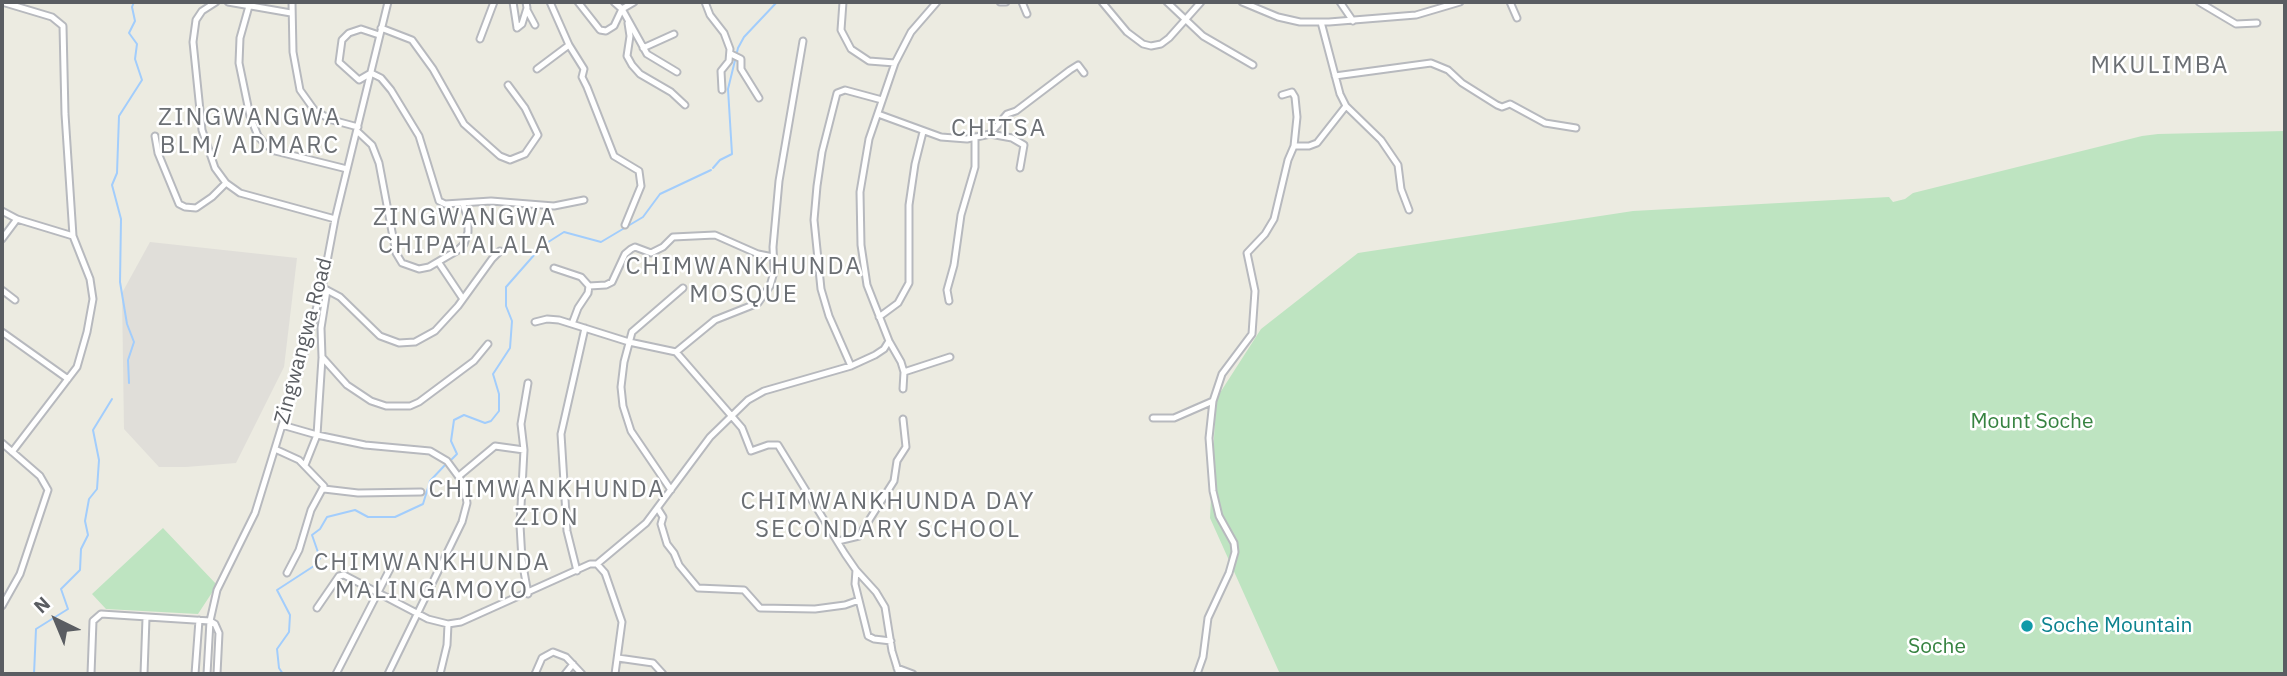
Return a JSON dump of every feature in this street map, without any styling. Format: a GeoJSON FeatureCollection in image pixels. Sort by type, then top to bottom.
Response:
{"type":"FeatureCollection","features":[{"type":"Feature","properties":{"kind":"street"},"geometry":{"type":"LineString","coordinates":[[2,2],[52,17],[63,26],[64,107],[73,236],[90,279],[93,299],[79,359],[68,379],[12,452]]}},
{"type":"Feature","properties":{"kind":"street"},"geometry":{"type":"LineString","coordinates":[[216,2],[202,11],[193,28],[193,57],[200,120],[211,160],[226,183],[246,195],[335,219]]}},
{"type":"Feature","properties":{"kind":"street"},"geometry":{"type":"LineString","coordinates":[[228,2],[291,13]]}},
{"type":"Feature","properties":{"kind":"street"},"geometry":{"type":"LineString","coordinates":[[292,2],[295,72],[305,100],[324,116],[357,129],[372,145],[379,163],[398,259],[408,267],[419,269],[439,263],[458,250],[466,239],[468,224],[463,204]]}},
{"type":"Feature","properties":{"kind":"street","name":"Zingwangwa Road"},"geometry":{"type":"LineString","coordinates":[[207,674],[210,621],[217,590],[255,513],[324,289],[335,219],[388,2]]}},
{"type":"Feature","properties":{"kind":"street"},"geometry":{"type":"LineString","coordinates":[[480,39],[494,2]]}},
{"type":"Feature","properties":{"kind":"street"},"geometry":{"type":"LineString","coordinates":[[513,2],[517,28],[523,24],[527,9]]}},
{"type":"Feature","properties":{"kind":"street"},"geometry":{"type":"LineString","coordinates":[[526,2],[535,25]]}},
{"type":"Feature","properties":{"kind":"street"},"geometry":{"type":"LineString","coordinates":[[550,2],[569,46],[584,69],[582,77],[614,156],[639,171],[641,186],[625,225]]}},
{"type":"Feature","properties":{"kind":"street"},"geometry":{"type":"LineString","coordinates":[[578,2],[592,21],[604,31],[611,29],[622,9],[634,2]]}},
{"type":"Feature","properties":{"kind":"street"},"geometry":{"type":"LineString","coordinates":[[614,2],[622,9],[643,48],[653,59],[677,72]]}},
{"type":"Feature","properties":{"kind":"street"},"geometry":{"type":"LineString","coordinates":[[705,2],[710,15],[724,33],[730,54],[721,71],[722,90]]}},
{"type":"Feature","properties":{"kind":"street"},"geometry":{"type":"LineString","coordinates":[[843,2],[841,30],[851,49],[869,61],[895,63]]}},
{"type":"Feature","properties":{"kind":"street"},"geometry":{"type":"LineString","coordinates":[[903,389],[904,372],[899,355],[889,341],[867,285],[859,219],[863,165],[895,63],[911,32],[937,2]]}},
{"type":"Feature","properties":{"kind":"street"},"geometry":{"type":"LineString","coordinates":[[1000,2],[1006,2]]}},
{"type":"Feature","properties":{"kind":"street"},"geometry":{"type":"LineString","coordinates":[[1022,2],[1027,14]]}},
{"type":"Feature","properties":{"kind":"street"},"geometry":{"type":"LineString","coordinates":[[1102,2],[1127,32],[1148,46],[1161,44],[1201,2]]}},
{"type":"Feature","properties":{"kind":"street"},"geometry":{"type":"LineString","coordinates":[[1167,2],[1203,36],[1253,65]]}},
{"type":"Feature","properties":{"kind":"street"},"geometry":{"type":"LineString","coordinates":[[1242,2],[1278,17],[1300,22],[1353,21],[1416,15],[1460,2]]}},
{"type":"Feature","properties":{"kind":"street"},"geometry":{"type":"LineString","coordinates":[[1340,2],[1353,21]]}},
{"type":"Feature","properties":{"kind":"street"},"geometry":{"type":"LineString","coordinates":[[1510,2],[1517,18]]}},
{"type":"Feature","properties":{"kind":"street"},"geometry":{"type":"LineString","coordinates":[[2199,2],[2236,24],[2257,23]]}},
{"type":"Feature","properties":{"kind":"street"},"geometry":{"type":"LineString","coordinates":[[249,6],[240,38],[239,62],[250,116],[258,136],[275,151],[347,169]]}},
{"type":"Feature","properties":{"kind":"street"},"geometry":{"type":"LineString","coordinates":[[1321,22],[1340,94],[1346,106],[1381,140],[1398,165],[1401,189],[1409,210]]}},
{"type":"Feature","properties":{"kind":"street"},"geometry":{"type":"LineString","coordinates":[[628,23],[630,36],[627,56],[632,65],[640,74],[671,92],[685,105]]}},
{"type":"Feature","properties":{"kind":"street"},"geometry":{"type":"LineString","coordinates":[[508,85],[525,108],[538,135],[524,154],[510,160],[500,156],[464,124],[433,69],[412,40],[380,31],[357,29],[345,36],[339,51],[338,59],[341,65],[359,80],[371,73],[385,82],[415,126],[424,147],[439,201],[445,204],[491,201],[562,205],[584,200]]}},
{"type":"Feature","properties":{"kind":"street"},"geometry":{"type":"LineString","coordinates":[[643,48],[674,34]]}},
{"type":"Feature","properties":{"kind":"street"},"geometry":{"type":"LineString","coordinates":[[676,352],[710,323],[758,303],[765,296],[773,278],[781,162],[803,41]]}},
{"type":"Feature","properties":{"kind":"street"},"geometry":{"type":"LineString","coordinates":[[537,69],[569,46]]}},
{"type":"Feature","properties":{"kind":"street"},"geometry":{"type":"LineString","coordinates":[[730,54],[741,59],[741,69],[759,98]]}},
{"type":"Feature","properties":{"kind":"street"},"geometry":{"type":"LineString","coordinates":[[1335,76],[1431,63],[1448,70],[1462,83],[1497,105],[1502,107],[1510,104],[1545,123],[1576,128]]}},
{"type":"Feature","properties":{"kind":"street"},"geometry":{"type":"LineString","coordinates":[[990,134],[1007,114],[1016,111],[1070,70],[1078,65],[1084,73]]}},
{"type":"Feature","properties":{"kind":"street"},"geometry":{"type":"LineString","coordinates":[[851,366],[829,316],[821,289],[814,220],[817,186],[822,152],[837,93],[845,90],[882,100]]}},
{"type":"Feature","properties":{"kind":"street"},"geometry":{"type":"LineString","coordinates":[[1197,674],[1203,656],[1208,618],[1229,573],[1235,552],[1234,543],[1219,516],[1213,491],[1209,438],[1213,401],[1222,374],[1252,334],[1255,291],[1247,253],[1265,234],[1274,219],[1294,146],[1297,117],[1295,97],[1292,92],[1282,96]]}},
{"type":"Feature","properties":{"kind":"street"},"geometry":{"type":"LineString","coordinates":[[1294,146],[1317,143],[1346,106]]}},
{"type":"Feature","properties":{"kind":"street"},"geometry":{"type":"LineString","coordinates":[[878,114],[948,139],[975,138],[990,134],[1012,138],[1024,143],[1020,169]]}},
{"type":"Feature","properties":{"kind":"street"},"geometry":{"type":"LineString","coordinates":[[879,317],[898,303],[909,284],[909,205],[923,132]]}},
{"type":"Feature","properties":{"kind":"street"},"geometry":{"type":"LineString","coordinates":[[155,136],[158,153],[179,204],[190,209],[196,208],[226,183]]}},
{"type":"Feature","properties":{"kind":"street"},"geometry":{"type":"LineString","coordinates":[[949,301],[947,290],[954,265],[961,215],[975,167],[975,138]]}},
{"type":"Feature","properties":{"kind":"street"},"geometry":{"type":"LineString","coordinates":[[2,211],[17,219],[73,236]]}},
{"type":"Feature","properties":{"kind":"street"},"geometry":{"type":"LineString","coordinates":[[2,239],[17,219]]}},
{"type":"Feature","properties":{"kind":"street"},"geometry":{"type":"LineString","coordinates":[[589,286],[612,282],[625,254],[631,249],[635,247],[651,253],[663,247],[673,237],[715,235],[758,254],[773,257]]}},
{"type":"Feature","properties":{"kind":"street"},"geometry":{"type":"LineString","coordinates":[[305,465],[317,435],[324,289],[340,297],[380,336],[399,343],[415,342],[428,337],[463,299],[500,251]]}},
{"type":"Feature","properties":{"kind":"street"},"geometry":{"type":"LineString","coordinates":[[439,263],[463,299]]}},
{"type":"Feature","properties":{"kind":"street"},"geometry":{"type":"LineString","coordinates":[[554,268],[581,277],[589,286],[572,324]]}},
{"type":"Feature","properties":{"kind":"street"},"geometry":{"type":"LineString","coordinates":[[671,490],[638,442],[626,418],[621,387],[629,342],[635,329],[683,288]]}},
{"type":"Feature","properties":{"kind":"street"},"geometry":{"type":"LineString","coordinates":[[2,289],[15,300]]}},
{"type":"Feature","properties":{"kind":"street"},"geometry":{"type":"LineString","coordinates":[[535,321],[552,319],[629,342],[676,352],[746,433],[751,451],[768,445],[778,445],[856,570],[872,586],[885,607],[898,671],[913,674]]}},
{"type":"Feature","properties":{"kind":"street"},"geometry":{"type":"LineString","coordinates":[[577,571],[567,531],[561,434],[585,328]]}},
{"type":"Feature","properties":{"kind":"street"},"geometry":{"type":"LineString","coordinates":[[2,332],[68,379]]}},
{"type":"Feature","properties":{"kind":"street"},"geometry":{"type":"LineString","coordinates":[[317,608],[341,575],[380,592],[417,613],[448,624],[472,618],[597,564],[637,531],[658,509],[705,443],[748,400],[764,391],[851,366],[876,355],[889,341]]}},
{"type":"Feature","properties":{"kind":"street"},"geometry":{"type":"LineString","coordinates":[[322,357],[338,377],[358,394],[371,401],[397,407],[410,406],[474,361],[488,344]]}},
{"type":"Feature","properties":{"kind":"street"},"geometry":{"type":"LineString","coordinates":[[904,372],[950,357]]}},
{"type":"Feature","properties":{"kind":"street"},"geometry":{"type":"LineString","coordinates":[[528,383],[521,424],[524,450],[521,542],[528,594]]}},
{"type":"Feature","properties":{"kind":"street"},"geometry":{"type":"LineString","coordinates":[[1153,418],[1174,418],[1213,401]]}},
{"type":"Feature","properties":{"kind":"street"},"geometry":{"type":"LineString","coordinates":[[838,541],[859,536],[894,481],[897,461],[906,447],[903,419]]}},
{"type":"Feature","properties":{"kind":"street"},"geometry":{"type":"LineString","coordinates":[[282,425],[365,444],[430,451],[447,461],[459,476],[467,494],[466,511],[388,674]]}},
{"type":"Feature","properties":{"kind":"street"},"geometry":{"type":"LineString","coordinates":[[2,443],[40,476],[48,490],[20,574],[2,606]]}},
{"type":"Feature","properties":{"kind":"street"},"geometry":{"type":"LineString","coordinates":[[459,476],[495,446],[524,450]]}},
{"type":"Feature","properties":{"kind":"street"},"geometry":{"type":"LineString","coordinates":[[275,449],[305,465],[323,483],[324,489],[312,510],[288,573]]}},
{"type":"Feature","properties":{"kind":"street"},"geometry":{"type":"LineString","coordinates":[[324,489],[358,493],[421,492]]}},
{"type":"Feature","properties":{"kind":"street"},"geometry":{"type":"LineString","coordinates":[[658,509],[663,515],[661,524],[667,544],[679,565],[698,587],[744,590],[760,608],[822,609],[859,600]]}},
{"type":"Feature","properties":{"kind":"street"},"geometry":{"type":"LineString","coordinates":[[336,674],[393,564]]}},
{"type":"Feature","properties":{"kind":"street"},"geometry":{"type":"LineString","coordinates":[[597,564],[605,573],[620,615],[622,629],[615,674]]}},
{"type":"Feature","properties":{"kind":"street"},"geometry":{"type":"LineString","coordinates":[[856,570],[855,584],[868,636],[891,641]]}},
{"type":"Feature","properties":{"kind":"street"},"geometry":{"type":"LineString","coordinates":[[91,674],[94,618],[101,614],[210,621],[215,624],[219,633],[217,674]]}},
{"type":"Feature","properties":{"kind":"street"},"geometry":{"type":"LineString","coordinates":[[144,674],[146,618]]}},
{"type":"Feature","properties":{"kind":"street"},"geometry":{"type":"LineString","coordinates":[[195,674],[199,620]]}},
{"type":"Feature","properties":{"kind":"street"},"geometry":{"type":"LineString","coordinates":[[440,674],[447,645],[448,624]]}},
{"type":"Feature","properties":{"kind":"street"},"geometry":{"type":"LineString","coordinates":[[535,674],[538,663],[547,653],[559,653],[582,674]]}},
{"type":"Feature","properties":{"kind":"street"},"geometry":{"type":"LineString","coordinates":[[618,658],[653,663],[663,674]]}},
{"type":"Feature","properties":{"kind":"street"},"geometry":{"type":"LineString","coordinates":[[565,674],[572,664]]}},
{"type":"Feature","properties":{"kind":"shaded area"},"geometry":{"type":"Polygon","coordinates":[[[150,242],[297,258],[284,367],[236,463],[159,467],[124,429],[122,293],[150,242]]]}},
{"type":"Feature","properties":{"kind":"green space","name":"Mount Soche"},"geometry":{"type":"Polygon","coordinates":[[[2285,131],[2285,674],[1280,674],[1210,518],[1216,399],[1261,329],[1358,253],[1633,211],[1889,197],[1893,202],[1905,199],[1913,193],[2142,136],[2285,131]]]}},
{"type":"Feature","properties":{"kind":"green space"},"geometry":{"type":"Polygon","coordinates":[[[163,528],[217,585],[198,614],[106,609],[92,594],[163,528]]]}},
{"type":"Feature","properties":{"kind":"waterway"},"geometry":{"type":"LineString","coordinates":[[129,383],[128,360],[134,342],[127,324],[120,282],[121,219],[112,185],[117,173],[119,116],[142,80],[135,59],[137,44],[129,33],[135,21],[132,7],[134,2]]}},
{"type":"Feature","properties":{"kind":"waterway"},"geometry":{"type":"LineString","coordinates":[[713,168],[720,160],[732,154],[728,89],[738,48],[744,37],[777,2]]}},
{"type":"Feature","properties":{"kind":"waterway"},"geometry":{"type":"LineString","coordinates":[[451,460],[457,454],[451,441],[454,420],[464,415],[485,423],[491,421],[499,411],[499,394],[493,374],[510,348],[512,321],[506,306],[506,287],[542,246],[564,232],[601,242],[643,217],[660,194],[711,170]]}},
{"type":"Feature","properties":{"kind":"waterway"},"geometry":{"type":"LineString","coordinates":[[34,674],[36,629],[68,609],[61,589],[80,570],[81,549],[88,535],[85,521],[89,499],[97,489],[99,460],[93,430],[112,399]]}},
{"type":"Feature","properties":{"kind":"waterway"},"geometry":{"type":"LineString","coordinates":[[283,674],[279,668],[277,649],[289,632],[290,615],[277,590],[317,564],[320,558],[312,535],[320,529],[327,517],[355,510],[368,517],[395,517],[423,504],[430,481],[445,465]]}},
{"type":"Feature","properties":{"kind":"place","name":"Soche Mountain"},"geometry":{"type":"Point","coordinates":[2027,626]}},
{"type":"Feature","properties":{"kind":"district","name":"MKULIMBA"},"geometry":{"type":"Point","coordinates":[2160,66]}},
{"type":"Feature","properties":{"kind":"district","name":"CHITSA"},"geometry":{"type":"Point","coordinates":[999,129]}},
{"type":"Feature","properties":{"kind":"district","name":"ZINGWANGWA BLM/ ADMARC"},"geometry":{"type":"Point","coordinates":[250,132]}},
{"type":"Feature","properties":{"kind":"district","name":"ZINGWANGWA CHIPATALALA"},"geometry":{"type":"Point","coordinates":[465,232]}},
{"type":"Feature","properties":{"kind":"district","name":"CHIMWANKHUNDA MOSQUE"},"geometry":{"type":"Point","coordinates":[744,281]}},
{"type":"Feature","properties":{"kind":"district","name":"CHIMWANKHUNDA ZION"},"geometry":{"type":"Point","coordinates":[547,504]}},
{"type":"Feature","properties":{"kind":"district","name":"CHIMWANKHUNDA DAY SECONDARY SCHOOL"},"geometry":{"type":"Point","coordinates":[888,516]}},
{"type":"Feature","properties":{"kind":"district","name":"CHIMWANKHUNDA MALINGAMOYO"},"geometry":{"type":"Point","coordinates":[432,577]}},
{"type":"Feature","properties":{"kind":"park label","name":"Soche"},"geometry":{"type":"Point","coordinates":[1937,647]}}]}
